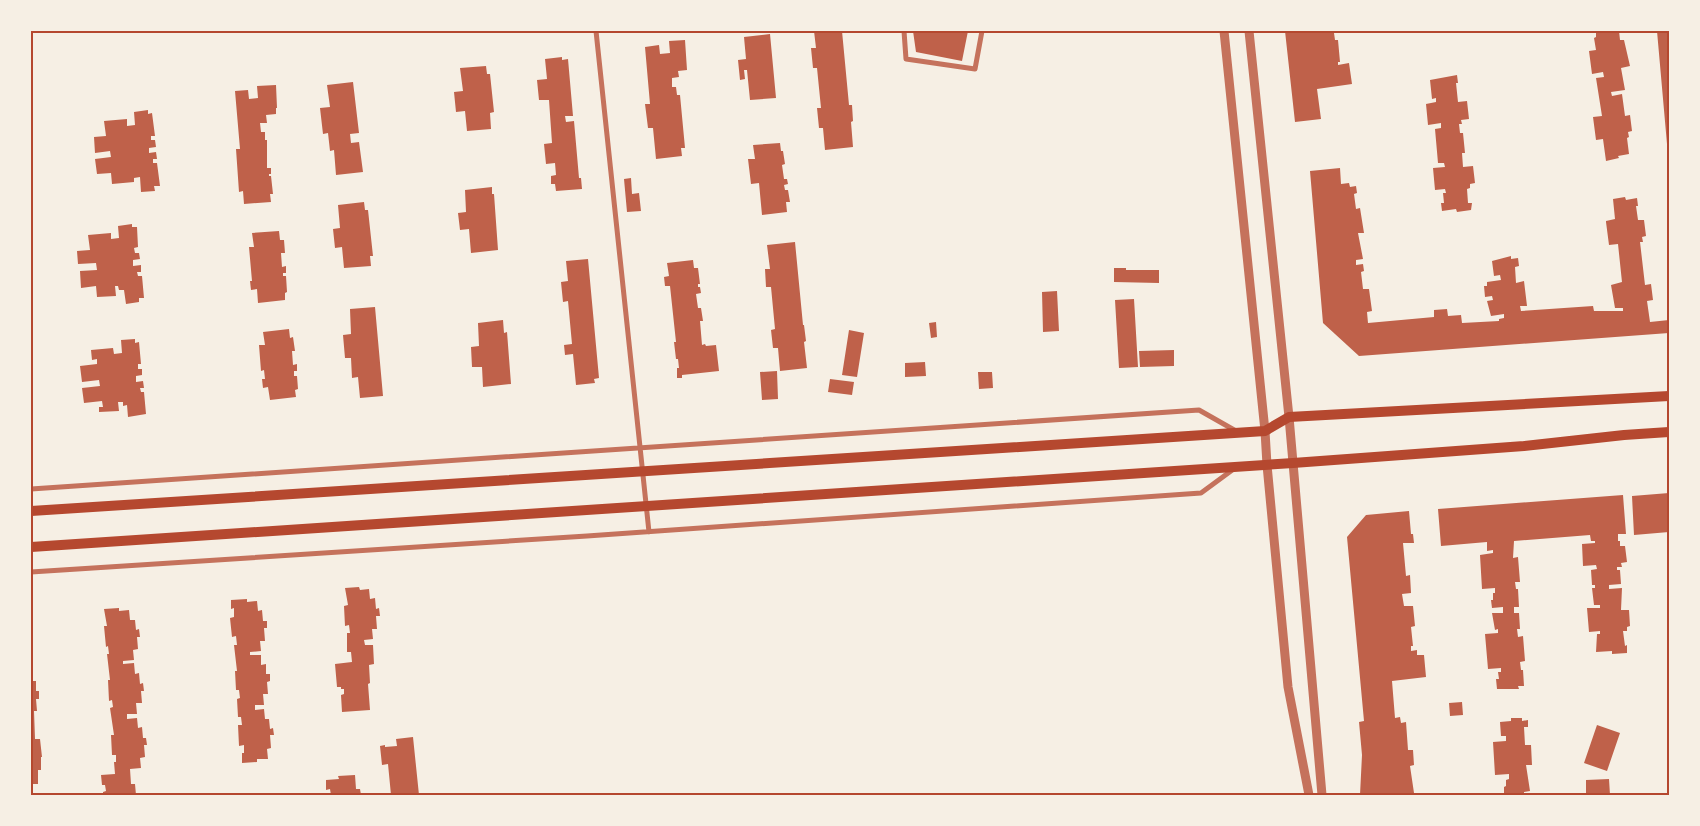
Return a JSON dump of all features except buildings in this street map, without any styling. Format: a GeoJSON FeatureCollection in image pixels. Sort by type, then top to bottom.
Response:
{"type":"FeatureCollection","features":[{"type":"Feature","properties":{"kind":"main road"},"geometry":{"type":"LineString","coordinates":[[31,511],[1265,431],[1289,417],[1669,396]]}},
{"type":"Feature","properties":{"kind":"main road"},"geometry":{"type":"LineString","coordinates":[[31,547],[1293,463],[1524,446],[1669,432]]}},
{"type":"Feature","properties":{"kind":"street"},"geometry":{"type":"LineString","coordinates":[[596,31],[649,532]]}},
{"type":"Feature","properties":{"kind":"street"},"geometry":{"type":"LineString","coordinates":[[904,31],[906,59],[975,69],[982,31]]}},
{"type":"Feature","properties":{"kind":"street"},"geometry":{"type":"LineString","coordinates":[[1224,31],[1265,431],[1266,464],[1288,687],[1309,795]]}},
{"type":"Feature","properties":{"kind":"street"},"geometry":{"type":"LineString","coordinates":[[1249,31],[1289,417],[1322,795]]}},
{"type":"Feature","properties":{"kind":"street"},"geometry":{"type":"LineString","coordinates":[[31,489],[1199,410],[1239,432]]}},
{"type":"Feature","properties":{"kind":"street"},"geometry":{"type":"LineString","coordinates":[[31,572],[1201,494],[1237,466]]}}]}
